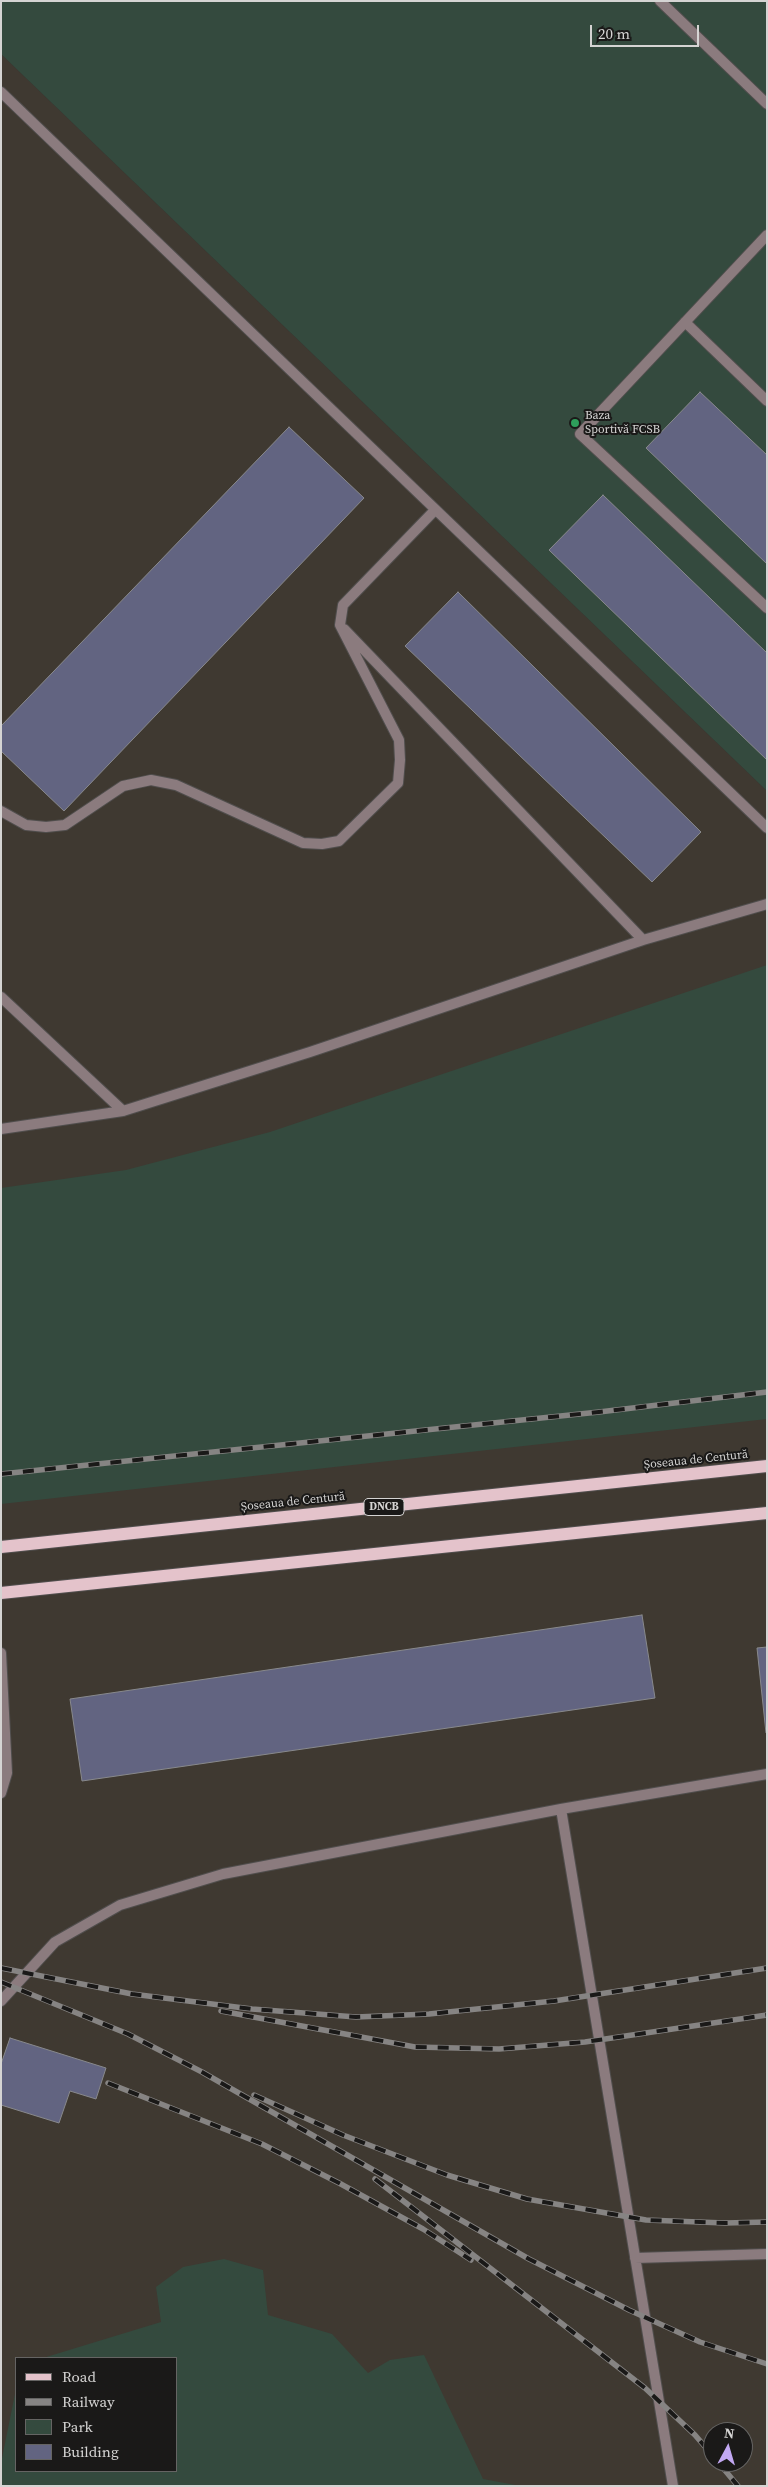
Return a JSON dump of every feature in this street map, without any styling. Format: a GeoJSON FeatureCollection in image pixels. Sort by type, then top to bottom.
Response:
{"type":"FeatureCollection","features":[{"type":"Feature","properties":{"kind":"main road","name":"Șoseaua de Centură"},"geometry":{"type":"LineString","coordinates":[[1,1546],[767,1466]]}},
{"type":"Feature","properties":{"kind":"main road"},"geometry":{"type":"LineString","coordinates":[[1,1593],[767,1513]]}},
{"type":"Feature","properties":{"kind":"lane"},"geometry":{"type":"LineString","coordinates":[[660,1],[767,104]]}},
{"type":"Feature","properties":{"kind":"lane"},"geometry":{"type":"LineString","coordinates":[[1,92],[767,828]]}},
{"type":"Feature","properties":{"kind":"lane"},"geometry":{"type":"LineString","coordinates":[[767,235],[580,434],[767,608]]}},
{"type":"Feature","properties":{"kind":"lane"},"geometry":{"type":"LineString","coordinates":[[685,322],[767,401]]}},
{"type":"Feature","properties":{"kind":"lane"},"geometry":{"type":"LineString","coordinates":[[1,810],[26,825],[46,827],[65,825],[122,786],[151,780],[176,785],[303,843],[322,844],[339,841],[398,783],[400,760],[398,740],[340,625],[343,605],[435,510]]}},
{"type":"Feature","properties":{"kind":"lane"},"geometry":{"type":"LineString","coordinates":[[340,625],[642,940]]}},
{"type":"Feature","properties":{"kind":"lane"},"geometry":{"type":"LineString","coordinates":[[1,1130],[123,1111],[310,1052],[642,940],[767,904]]}},
{"type":"Feature","properties":{"kind":"lane"},"geometry":{"type":"LineString","coordinates":[[1,997],[123,1111]]}},
{"type":"Feature","properties":{"kind":"lane"},"geometry":{"type":"LineString","coordinates":[[1,1653],[7,1773],[1,1793]]}},
{"type":"Feature","properties":{"kind":"lane"},"geometry":{"type":"LineString","coordinates":[[1,2001],[55,1942],[120,1905],[223,1874],[561,1809],[767,1774]]}},
{"type":"Feature","properties":{"kind":"lane"},"geometry":{"type":"LineString","coordinates":[[561,1809],[673,2486]]}},
{"type":"Feature","properties":{"kind":"lane"},"geometry":{"type":"LineString","coordinates":[[636,2258],[767,2254]]}},
{"type":"Feature","properties":{"kind":"shaded area"},"geometry":{"type":"Polygon","coordinates":[[[1,54],[767,791],[767,2486],[1,2486],[1,54]]]}},
{"type":"Feature","properties":{"kind":"green space","name":"Baza Sportivă FCSB"},"geometry":{"type":"Polygon","coordinates":[[[1,1],[767,1],[767,791],[1,54],[1,1]]]}},
{"type":"Feature","properties":{"kind":"green space"},"geometry":{"type":"Polygon","coordinates":[[[767,965],[767,1419],[1,1504],[1,1188],[126,1170],[270,1132],[767,965]]]}},
{"type":"Feature","properties":{"kind":"green space"},"geometry":{"type":"Polygon","coordinates":[[[224,2259],[263,2270],[268,2315],[332,2334],[368,2373],[390,2360],[424,2355],[483,2479],[521,2486],[1,2486],[1,2463],[15,2394],[15,2472],[178,2472],[178,2357],[46,2357],[161,2322],[156,2287],[183,2267],[224,2259]]]}},
{"type":"Feature","properties":{"kind":"building"},"geometry":{"type":"Polygon","coordinates":[[[700,392],[767,455],[767,564],[646,448],[700,392]]]}},
{"type":"Feature","properties":{"kind":"building"},"geometry":{"type":"Polygon","coordinates":[[[289,427],[364,498],[64,811],[1,751],[1,726],[289,427]]]}},
{"type":"Feature","properties":{"kind":"building"},"geometry":{"type":"Polygon","coordinates":[[[603,495],[767,653],[767,760],[549,550],[603,495]]]}},
{"type":"Feature","properties":{"kind":"building"},"geometry":{"type":"Polygon","coordinates":[[[458,592],[701,832],[652,882],[405,646],[458,592]]]}},
{"type":"Feature","properties":{"kind":"building"},"geometry":{"type":"Polygon","coordinates":[[[642,1615],[655,1698],[82,1781],[70,1699],[642,1615]]]}},
{"type":"Feature","properties":{"kind":"building"},"geometry":{"type":"Polygon","coordinates":[[[767,1647],[767,1733],[766,1733],[757,1648],[767,1647]]]}},
{"type":"Feature","properties":{"kind":"building"},"geometry":{"type":"Polygon","coordinates":[[[10,2038],[106,2068],[96,2099],[70,2091],[59,2123],[1,2105],[1,2064],[10,2038]]]}},
{"type":"Feature","properties":{"kind":"railway"},"geometry":{"type":"LineString","coordinates":[[1,1474],[599,1412],[767,1392]]}},
{"type":"Feature","properties":{"kind":"railway"},"geometry":{"type":"LineString","coordinates":[[1,1968],[132,1994],[252,2009],[356,2017],[429,2014],[554,2001],[767,1968]]}},
{"type":"Feature","properties":{"kind":"railway"},"geometry":{"type":"LineString","coordinates":[[1,1982],[128,2034],[202,2072],[529,2259],[629,2310],[700,2342],[767,2364]]}},
{"type":"Feature","properties":{"kind":"railway"},"geometry":{"type":"LineString","coordinates":[[221,2011],[415,2047],[499,2049],[585,2042],[767,2015]]}},
{"type":"Feature","properties":{"kind":"railway"},"geometry":{"type":"LineString","coordinates":[[108,2083],[262,2144],[423,2229],[471,2260]]}},
{"type":"Feature","properties":{"kind":"railway"},"geometry":{"type":"LineString","coordinates":[[254,2095],[343,2135],[447,2175],[527,2199],[646,2220],[725,2223],[767,2222]]}},
{"type":"Feature","properties":{"kind":"railway"},"geometry":{"type":"LineString","coordinates":[[375,2179],[645,2388],[703,2444]]}},
{"type":"Feature","properties":{"kind":"railway"},"geometry":{"type":"LineString","coordinates":[[726,2472],[738,2486]]}},
{"type":"Feature","properties":{"kind":"place","name":"Baza Sportivă FCSB"},"geometry":{"type":"Point","coordinates":[575,423]}}]}
